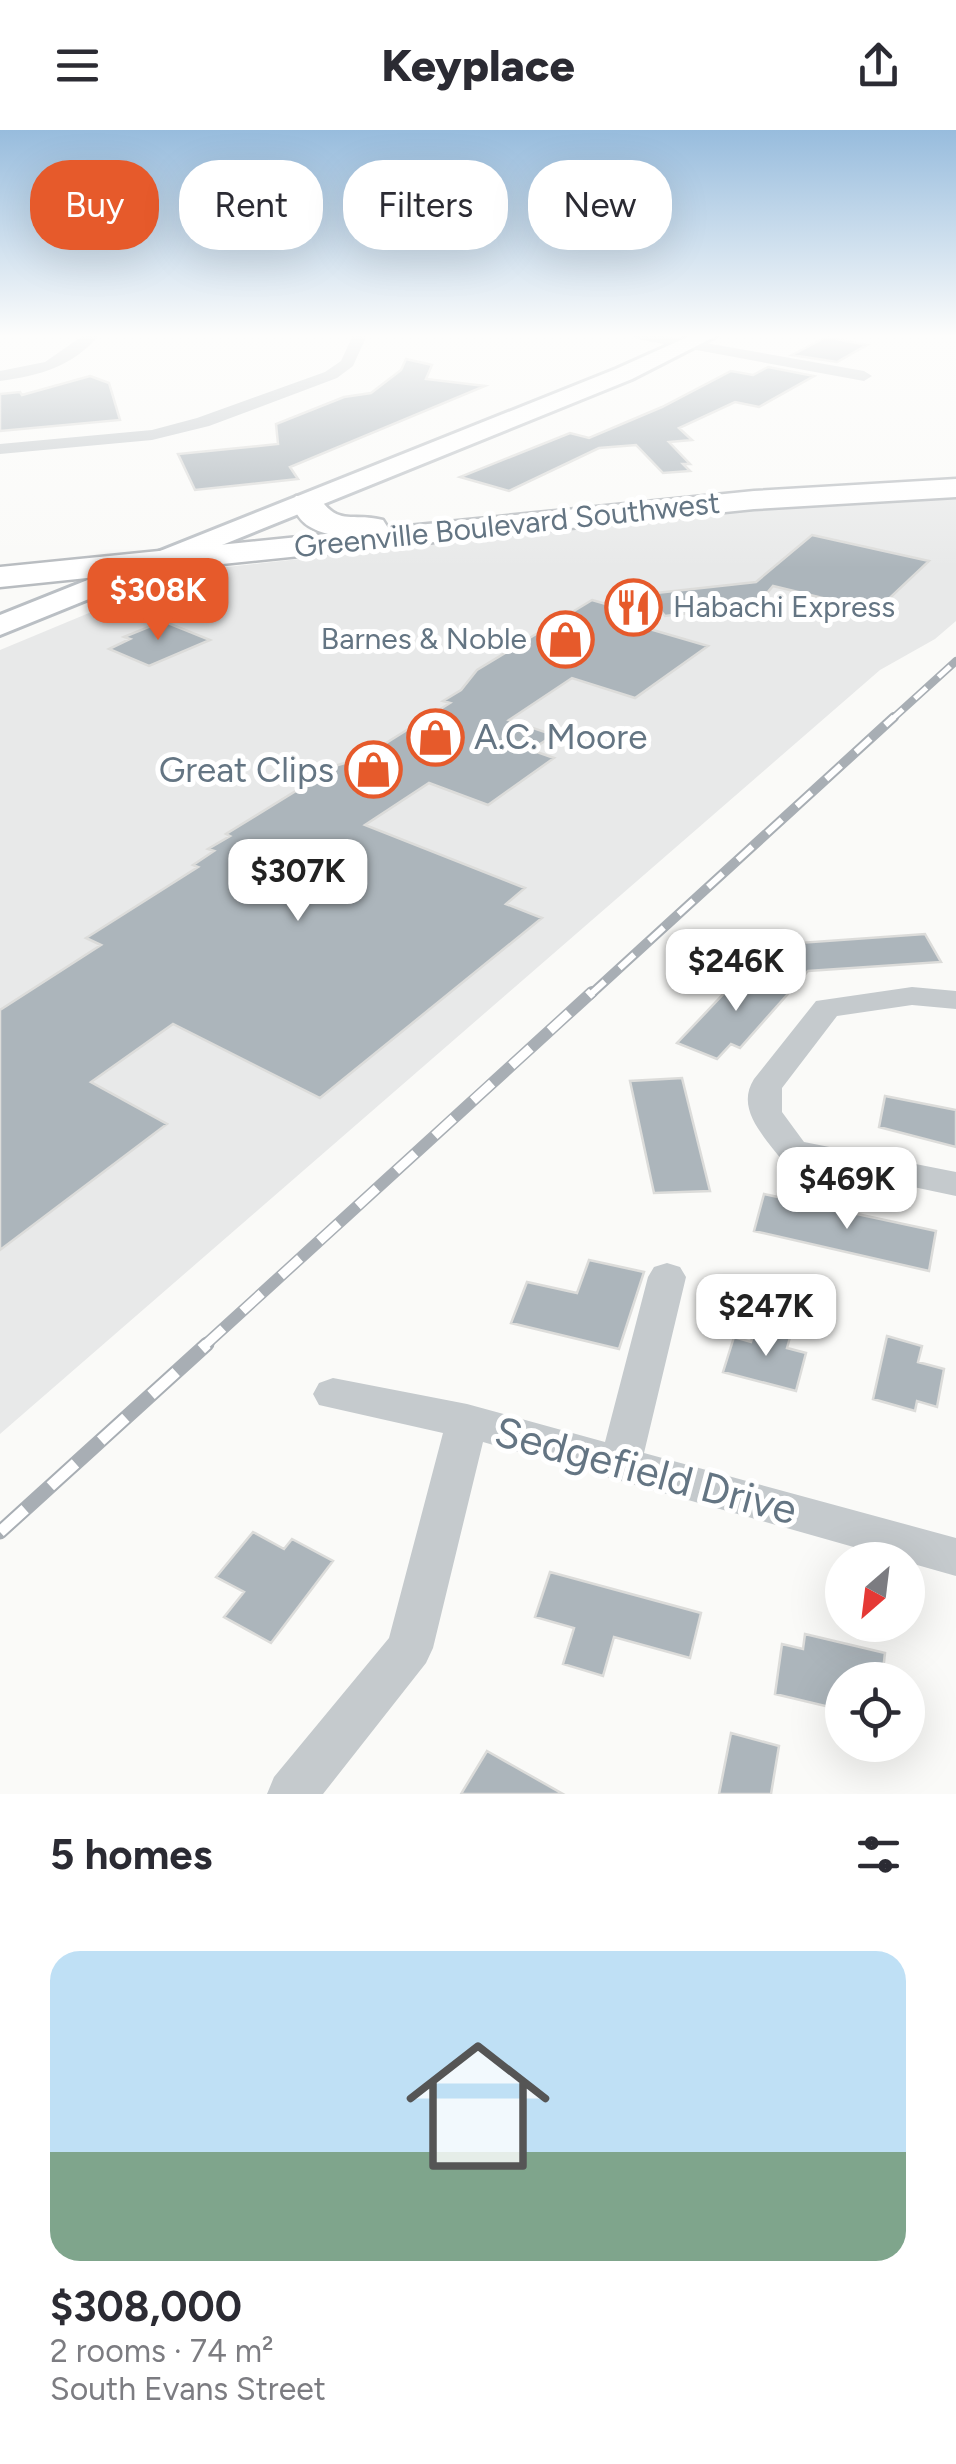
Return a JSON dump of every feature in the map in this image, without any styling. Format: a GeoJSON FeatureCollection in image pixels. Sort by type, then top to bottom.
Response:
{"type":"FeatureCollection","features":[{"type":"Feature","properties":{"kind":"highway"},"geometry":{"type":"LineString","coordinates":[[771,492],[864,481],[956,478]]}},
{"type":"Feature","properties":{"kind":"highway","name":"Greenville Boulevard Southwest"},"geometry":{"type":"LineString","coordinates":[[0,563],[377,527],[641,496],[956,488]]}},
{"type":"Feature","properties":{"kind":"highway","name":"Greenville Boulevard Southwest"},"geometry":{"type":"LineString","coordinates":[[0,577],[676,508],[771,492]]}},
{"type":"Feature","properties":{"kind":"highway"},"geometry":{"type":"LineString","coordinates":[[307,503],[314,518],[328,524],[377,527]]}},
{"type":"Feature","properties":{"kind":"highway"},"geometry":{"type":"LineString","coordinates":[[0,577],[26,584],[50,606]]}},
{"type":"Feature","properties":{"kind":"main road"},"geometry":{"type":"LineString","coordinates":[[0,626],[524,413]]}},
{"type":"Feature","properties":{"kind":"street"},"geometry":{"type":"LineString","coordinates":[[0,449],[152,434],[228,413]]}},
{"type":"Feature","properties":{"kind":"street"},"geometry":{"type":"LineString","coordinates":[[956,1000],[912,996],[827,1008],[766,1087],[766,1112],[793,1151],[956,1184]]}},
{"type":"Feature","properties":{"kind":"street"},"geometry":{"type":"LineString","coordinates":[[621,1462],[668,1277]]}},
{"type":"Feature","properties":{"kind":"street","name":"Sedgefield Drive"},"geometry":{"type":"LineString","coordinates":[[333,1394],[466,1421],[956,1558]]}},
{"type":"Feature","properties":{"kind":"street"},"geometry":{"type":"LineString","coordinates":[[292,1794],[410,1648],[466,1421]]}},
{"type":"Feature","properties":{"kind":"shaded area"},"geometry":{"type":"Polygon","coordinates":[[[956,496],[956,621],[935,639],[880,670],[0,1434],[0,650],[190,571],[759,508],[956,496]]]}},
{"type":"Feature","properties":{"kind":"building"},"geometry":{"type":"Polygon","coordinates":[[[0,413],[118,413],[120,420],[0,431],[0,413]]]}},
{"type":"Feature","properties":{"kind":"building"},"geometry":{"type":"Polygon","coordinates":[[[305,413],[421,413],[290,467],[298,479],[195,490],[178,454],[278,444],[276,424],[305,413]]]}},
{"type":"Feature","properties":{"kind":"building"},"geometry":{"type":"Polygon","coordinates":[[[649,413],[712,413],[679,428],[692,440],[669,442],[690,464],[683,464],[690,471],[663,473],[636,445],[599,448],[509,491],[460,477],[570,433],[589,438],[649,413]]]}},
{"type":"Feature","properties":{"kind":"building"},"geometry":{"type":"Polygon","coordinates":[[[812,535],[929,561],[876,611],[773,586],[757,605],[665,616],[647,594],[756,582],[812,535]]]}},
{"type":"Feature","properties":{"kind":"building"},"geometry":{"type":"Polygon","coordinates":[[[592,600],[651,617],[622,621],[708,646],[635,698],[572,678],[509,720],[554,735],[531,750],[554,758],[488,805],[429,783],[365,825],[525,888],[506,904],[542,918],[320,1098],[173,1024],[91,1082],[167,1124],[0,1250],[0,1010],[101,945],[86,938],[198,867],[193,865],[214,851],[208,849],[230,836],[226,834],[338,765],[362,758],[450,703],[443,701],[461,690],[477,670],[592,600]]]}},
{"type":"Feature","properties":{"kind":"building"},"geometry":{"type":"Polygon","coordinates":[[[163,621],[210,640],[149,666],[109,649],[130,639],[124,637],[163,621]]]}},
{"type":"Feature","properties":{"kind":"building"},"geometry":{"type":"Polygon","coordinates":[[[925,934],[941,962],[808,971],[800,980],[784,944],[925,934]]]}},
{"type":"Feature","properties":{"kind":"building"},"geometry":{"type":"Polygon","coordinates":[[[747,969],[794,987],[740,1048],[731,1044],[717,1059],[677,1043],[747,969]]]}},
{"type":"Feature","properties":{"kind":"building"},"geometry":{"type":"Polygon","coordinates":[[[682,1078],[710,1191],[654,1193],[630,1081],[682,1078]]]}},
{"type":"Feature","properties":{"kind":"building"},"geometry":{"type":"Polygon","coordinates":[[[885,1096],[956,1110],[956,1147],[879,1127],[885,1096]]]}},
{"type":"Feature","properties":{"kind":"building"},"geometry":{"type":"Polygon","coordinates":[[[764,1194],[936,1231],[929,1271],[754,1231],[764,1194]]]}},
{"type":"Feature","properties":{"kind":"building"},"geometry":{"type":"Polygon","coordinates":[[[589,1260],[644,1272],[619,1349],[511,1323],[527,1282],[577,1293],[589,1260]]]}},
{"type":"Feature","properties":{"kind":"building"},"geometry":{"type":"Polygon","coordinates":[[[756,1325],[791,1334],[787,1348],[806,1353],[796,1391],[723,1372],[734,1337],[751,1342],[756,1325]]]}},
{"type":"Feature","properties":{"kind":"building"},"geometry":{"type":"Polygon","coordinates":[[[887,1336],[922,1346],[918,1362],[944,1369],[937,1407],[917,1401],[915,1411],[873,1399],[887,1336]]]}},
{"type":"Feature","properties":{"kind":"building"},"geometry":{"type":"Polygon","coordinates":[[[253,1532],[284,1549],[292,1539],[333,1561],[271,1643],[224,1617],[244,1592],[216,1577],[253,1532]]]}},
{"type":"Feature","properties":{"kind":"building"},"geometry":{"type":"Polygon","coordinates":[[[550,1572],[701,1613],[690,1658],[614,1637],[603,1676],[563,1664],[574,1628],[535,1617],[550,1572]]]}},
{"type":"Feature","properties":{"kind":"building"},"geometry":{"type":"Polygon","coordinates":[[[805,1634],[825,1639],[825,1642],[885,1653],[884,1662],[825,1662],[825,1706],[775,1694],[782,1644],[803,1649],[805,1634]]]}},
{"type":"Feature","properties":{"kind":"building"},"geometry":{"type":"Polygon","coordinates":[[[731,1733],[779,1746],[771,1794],[719,1794],[731,1733]]]}},
{"type":"Feature","properties":{"kind":"building"},"geometry":{"type":"Polygon","coordinates":[[[487,1751],[563,1794],[461,1794],[487,1751]]]}},
{"type":"Feature","properties":{"kind":"railway"},"geometry":{"type":"LineString","coordinates":[[891,720],[956,661]]}},
{"type":"Feature","properties":{"kind":"railway"},"geometry":{"type":"LineString","coordinates":[[590,995],[894,717]]}},
{"type":"Feature","properties":{"kind":"railway"},"geometry":{"type":"LineString","coordinates":[[204,1346],[592,992]]}},
{"type":"Feature","properties":{"kind":"railway"},"geometry":{"type":"LineString","coordinates":[[0,1532],[207,1344]]}},
{"type":"Feature","properties":{"kind":"place","name":"Habachi Express"},"geometry":{"type":"Point","coordinates":[634,607]}},
{"type":"Feature","properties":{"kind":"place","name":"Barnes & Noble"},"geometry":{"type":"Point","coordinates":[566,639]}},
{"type":"Feature","properties":{"kind":"place","name":"A.C. Moore"},"geometry":{"type":"Point","coordinates":[435,737]}},
{"type":"Feature","properties":{"kind":"place","name":"Great Clips"},"geometry":{"type":"Point","coordinates":[373,770]}}]}
